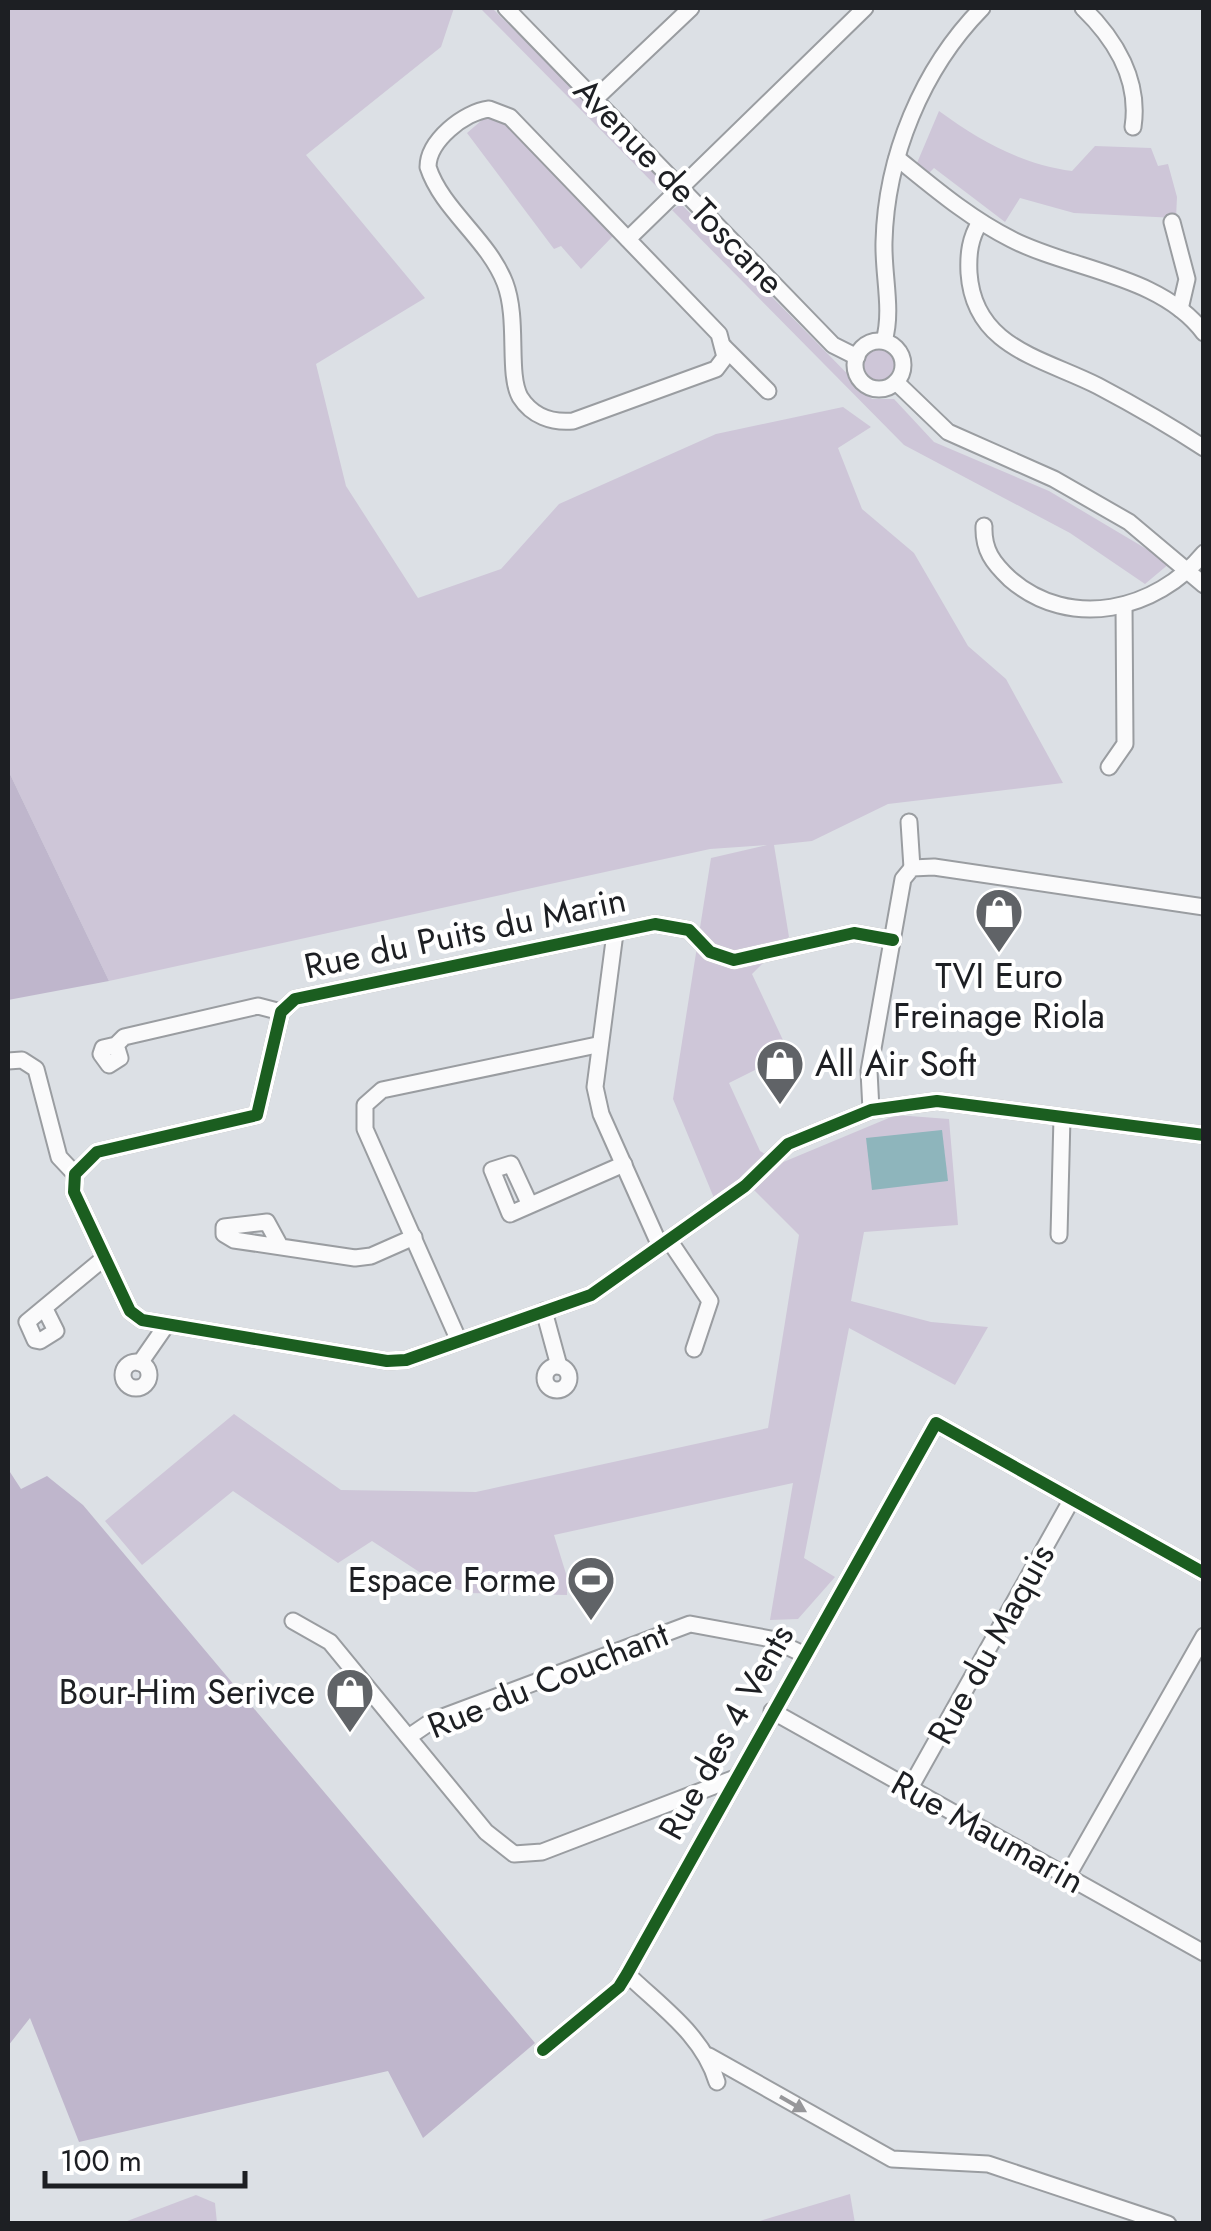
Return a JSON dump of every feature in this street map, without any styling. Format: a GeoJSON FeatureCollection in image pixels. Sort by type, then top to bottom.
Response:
{"type":"FeatureCollection","features":[{"type":"Feature","properties":{"kind":"street"},"geometry":{"type":"LineString","coordinates":[[595,100],[691,8]]}},
{"type":"Feature","properties":{"kind":"street"},"geometry":{"type":"LineString","coordinates":[[628,239],[865,8]]}},
{"type":"Feature","properties":{"kind":"street"},"geometry":{"type":"LineString","coordinates":[[884,342],[888,315],[885,221],[897,158],[936,67],[956,35],[982,8]]}},
{"type":"Feature","properties":{"kind":"street"},"geometry":{"type":"LineString","coordinates":[[1084,8],[1106,34],[1131,80],[1137,102],[1133,127]]}},
{"type":"Feature","properties":{"kind":"street","name":"Avenue de Toscane"},"geometry":{"type":"LineString","coordinates":[[511,9],[833,345],[857,357]]}},
{"type":"Feature","properties":{"kind":"street"},"geometry":{"type":"LineString","coordinates":[[724,347],[723,362],[710,372],[582,419],[558,422],[534,412],[515,385],[515,322],[505,285],[483,244],[432,178],[428,167],[431,150],[474,113],[501,110],[719,334],[724,347],[768,391]]}},
{"type":"Feature","properties":{"kind":"street"},"geometry":{"type":"LineString","coordinates":[[897,158],[980,222],[1048,256],[1138,286],[1180,310],[1204,334]]}},
{"type":"Feature","properties":{"kind":"street"},"geometry":{"type":"LineString","coordinates":[[980,222],[971,241],[970,282],[978,308],[994,332],[1022,355],[1124,399],[1204,448]]}},
{"type":"Feature","properties":{"kind":"street"},"geometry":{"type":"LineString","coordinates":[[1172,222],[1187,279],[1180,310]]}},
{"type":"Feature","properties":{"kind":"street"},"geometry":{"type":"LineString","coordinates":[[884,342],[895,347],[902,359],[896,382],[881,389],[865,384],[857,374],[857,357],[865,346],[884,342]]}},
{"type":"Feature","properties":{"kind":"street"},"geometry":{"type":"LineString","coordinates":[[896,382],[948,432],[1090,498],[1130,522],[1204,585]]}},
{"type":"Feature","properties":{"kind":"street"},"geometry":{"type":"LineString","coordinates":[[984,526],[986,552],[1032,595],[1077,609],[1124,606],[1154,593],[1188,570],[1204,552]]}},
{"type":"Feature","properties":{"kind":"street"},"geometry":{"type":"LineString","coordinates":[[1110,766],[1125,744],[1124,606]]}},
{"type":"Feature","properties":{"kind":"street"},"geometry":{"type":"LineString","coordinates":[[871,1110],[869,1071],[903,879],[912,868],[909,822]]}},
{"type":"Feature","properties":{"kind":"street"},"geometry":{"type":"LineString","coordinates":[[912,868],[934,867],[1204,907]]}},
{"type":"Feature","properties":{"kind":"street","name":"Rue du Puits du Marin"},"geometry":{"type":"LineString","coordinates":[[75,1174],[97,1152],[256,1115],[281,1012],[296,998],[615,932],[674,924],[693,933],[710,952],[742,960],[854,933],[893,940]]}},
{"type":"Feature","properties":{"kind":"street"},"geometry":{"type":"LineString","coordinates":[[615,932],[598,1045],[598,1100],[624,1164],[665,1243],[710,1301],[694,1350]]}},
{"type":"Feature","properties":{"kind":"street"},"geometry":{"type":"LineString","coordinates":[[116,1046],[124,1037],[258,1006],[281,1012]]}},
{"type":"Feature","properties":{"kind":"street"},"geometry":{"type":"LineString","coordinates":[[459,1341],[364,1129],[366,1105],[373,1094],[598,1045]]}},
{"type":"Feature","properties":{"kind":"street"},"geometry":{"type":"LineString","coordinates":[[8,1061],[22,1060],[36,1068],[59,1158],[75,1174],[74,1192],[134,1316],[164,1327],[386,1361],[406,1360],[591,1294],[745,1186],[788,1144],[871,1110],[936,1102],[1204,1135]]}},
{"type":"Feature","properties":{"kind":"street"},"geometry":{"type":"LineString","coordinates":[[1060,1235],[1062,1117]]}},
{"type":"Feature","properties":{"kind":"street"},"geometry":{"type":"LineString","coordinates":[[530,1205],[624,1164]]}},
{"type":"Feature","properties":{"kind":"street"},"geometry":{"type":"LineString","coordinates":[[280,1244],[362,1258],[414,1237]]}},
{"type":"Feature","properties":{"kind":"street"},"geometry":{"type":"LineString","coordinates":[[45,1310],[103,1258]]}},
{"type":"Feature","properties":{"kind":"street"},"geometry":{"type":"LineString","coordinates":[[544,1312],[559,1366]]}},
{"type":"Feature","properties":{"kind":"street"},"geometry":{"type":"LineString","coordinates":[[140,1363],[164,1327]]}},
{"type":"Feature","properties":{"kind":"street","name":"Rue des 4 Vents"},"geometry":{"type":"LineString","coordinates":[[543,2050],[619,1987],[802,1654],[936,1423],[1072,1499]]}},
{"type":"Feature","properties":{"kind":"street"},"geometry":{"type":"LineString","coordinates":[[1072,1499],[1204,1573]]}},
{"type":"Feature","properties":{"kind":"street","name":"Rue du Maquis"},"geometry":{"type":"LineString","coordinates":[[910,1788],[1072,1499]]}},
{"type":"Feature","properties":{"kind":"street"},"geometry":{"type":"LineString","coordinates":[[292,1621],[330,1642],[486,1832],[514,1854],[542,1852],[734,1778]]}},
{"type":"Feature","properties":{"kind":"street","name":"Rue du Couchant"},"geometry":{"type":"LineString","coordinates":[[410,1736],[432,1721],[682,1626],[771,1640],[802,1654]]}},
{"type":"Feature","properties":{"kind":"street"},"geometry":{"type":"LineString","coordinates":[[1067,1877],[1204,1636]]}},
{"type":"Feature","properties":{"kind":"street","name":"Rue Maumarin"},"geometry":{"type":"LineString","coordinates":[[772,1711],[1204,1953]]}},
{"type":"Feature","properties":{"kind":"street"},"geometry":{"type":"LineString","coordinates":[[627,1974],[709,2056],[892,2159],[988,2164],[1168,2224]]}},
{"type":"Feature","properties":{"kind":"street"},"geometry":{"type":"LineString","coordinates":[[709,2056],[716,2082]]}},
{"type":"Feature","properties":{"kind":"shaded area"},"geometry":{"type":"Polygon","coordinates":[[[8,8],[454,8],[441,47],[306,155],[425,298],[316,364],[346,486],[418,598],[501,569],[559,504],[716,434],[843,407],[871,427],[838,448],[862,509],[914,553],[968,646],[1006,679],[1063,783],[888,804],[812,841],[774,845],[789,937],[752,974],[789,1053],[729,1083],[760,1151],[781,1163],[896,1115],[949,1119],[958,1225],[864,1232],[851,1301],[931,1322],[988,1327],[955,1385],[849,1328],[804,1558],[835,1577],[798,1619],[770,1620],[793,1483],[554,1535],[567,1577],[567,1595],[468,1593],[433,1581],[372,1541],[338,1563],[233,1491],[142,1565],[105,1521],[234,1414],[341,1490],[476,1492],[768,1428],[799,1235],[753,1189],[714,1198],[673,1099],[711,858],[767,845],[710,849],[109,981],[8,770],[8,8]]]}},
{"type":"Feature","properties":{"kind":"shaded area"},"geometry":{"type":"Polygon","coordinates":[[[480,8],[492,8],[667,181],[664,194],[480,8]]]}},
{"type":"Feature","properties":{"kind":"shaded area"},"geometry":{"type":"Polygon","coordinates":[[[939,111],[1002,150],[1053,168],[1072,171],[1095,146],[1151,148],[1158,166],[1168,164],[1177,197],[1176,218],[1074,213],[1020,198],[1005,222],[934,168],[929,173],[917,163],[939,111]]]}},
{"type":"Feature","properties":{"kind":"shaded area"},"geometry":{"type":"Polygon","coordinates":[[[499,115],[614,235],[581,269],[561,246],[554,249],[467,133],[482,120],[499,115]]]}},
{"type":"Feature","properties":{"kind":"shaded area"},"geometry":{"type":"Polygon","coordinates":[[[681,204],[872,399],[894,399],[934,442],[1049,491],[1170,563],[1145,584],[1070,533],[904,445],[672,210],[681,204]]]}},
{"type":"Feature","properties":{"kind":"shaded area"},"geometry":{"type":"Polygon","coordinates":[[[879,347],[891,352],[896,364],[891,376],[879,381],[867,376],[862,364],[867,352],[879,347]]]}},
{"type":"Feature","properties":{"kind":"shaded area"},"geometry":{"type":"Polygon","coordinates":[[[8,770],[109,981],[8,1000],[8,770]]]}},
{"type":"Feature","properties":{"kind":"shaded area"},"geometry":{"type":"Polygon","coordinates":[[[8,1469],[21,1489],[47,1476],[83,1505],[535,2043],[423,2138],[388,2071],[79,2142],[30,2018],[8,2046],[8,1469]]]}},
{"type":"Feature","properties":{"kind":"shaded area"},"geometry":{"type":"Polygon","coordinates":[[[850,2194],[855,2223],[753,2223],[850,2194]]]}},
{"type":"Feature","properties":{"kind":"shaded area"},"geometry":{"type":"Polygon","coordinates":[[[196,2195],[215,2203],[217,2223],[122,2223],[196,2195]]]}},
{"type":"Feature","properties":{"kind":"water"},"geometry":{"type":"Polygon","coordinates":[[[942,1130],[948,1181],[872,1190],[866,1138],[942,1130]]]}},
{"type":"Feature","properties":{"kind":"cycle path"},"geometry":{"type":"LineString","coordinates":[[893,940],[854,933],[734,960],[710,952],[689,930],[655,924],[295,999],[281,1012],[257,1115],[97,1152],[75,1174],[74,1192],[130,1311],[142,1320],[387,1361],[406,1360],[591,1295],[745,1186],[788,1144],[871,1110],[937,1101],[1204,1135]]}},
{"type":"Feature","properties":{"kind":"cycle path"},"geometry":{"type":"LineString","coordinates":[[543,2050],[619,1987],[936,1423],[1204,1573]]}},
{"type":"Feature","properties":{"kind":"place","name":"TVI Euro Freinage Riola"},"geometry":{"type":"Point","coordinates":[999,954]}},
{"type":"Feature","properties":{"kind":"place","name":"All Air Soft"},"geometry":{"type":"Point","coordinates":[780,1106]}},
{"type":"Feature","properties":{"kind":"place","name":"Espace Forme"},"geometry":{"type":"Point","coordinates":[591,1622]}},
{"type":"Feature","properties":{"kind":"place","name":"Bour-Him Serivce"},"geometry":{"type":"Point","coordinates":[350,1734]}}]}
